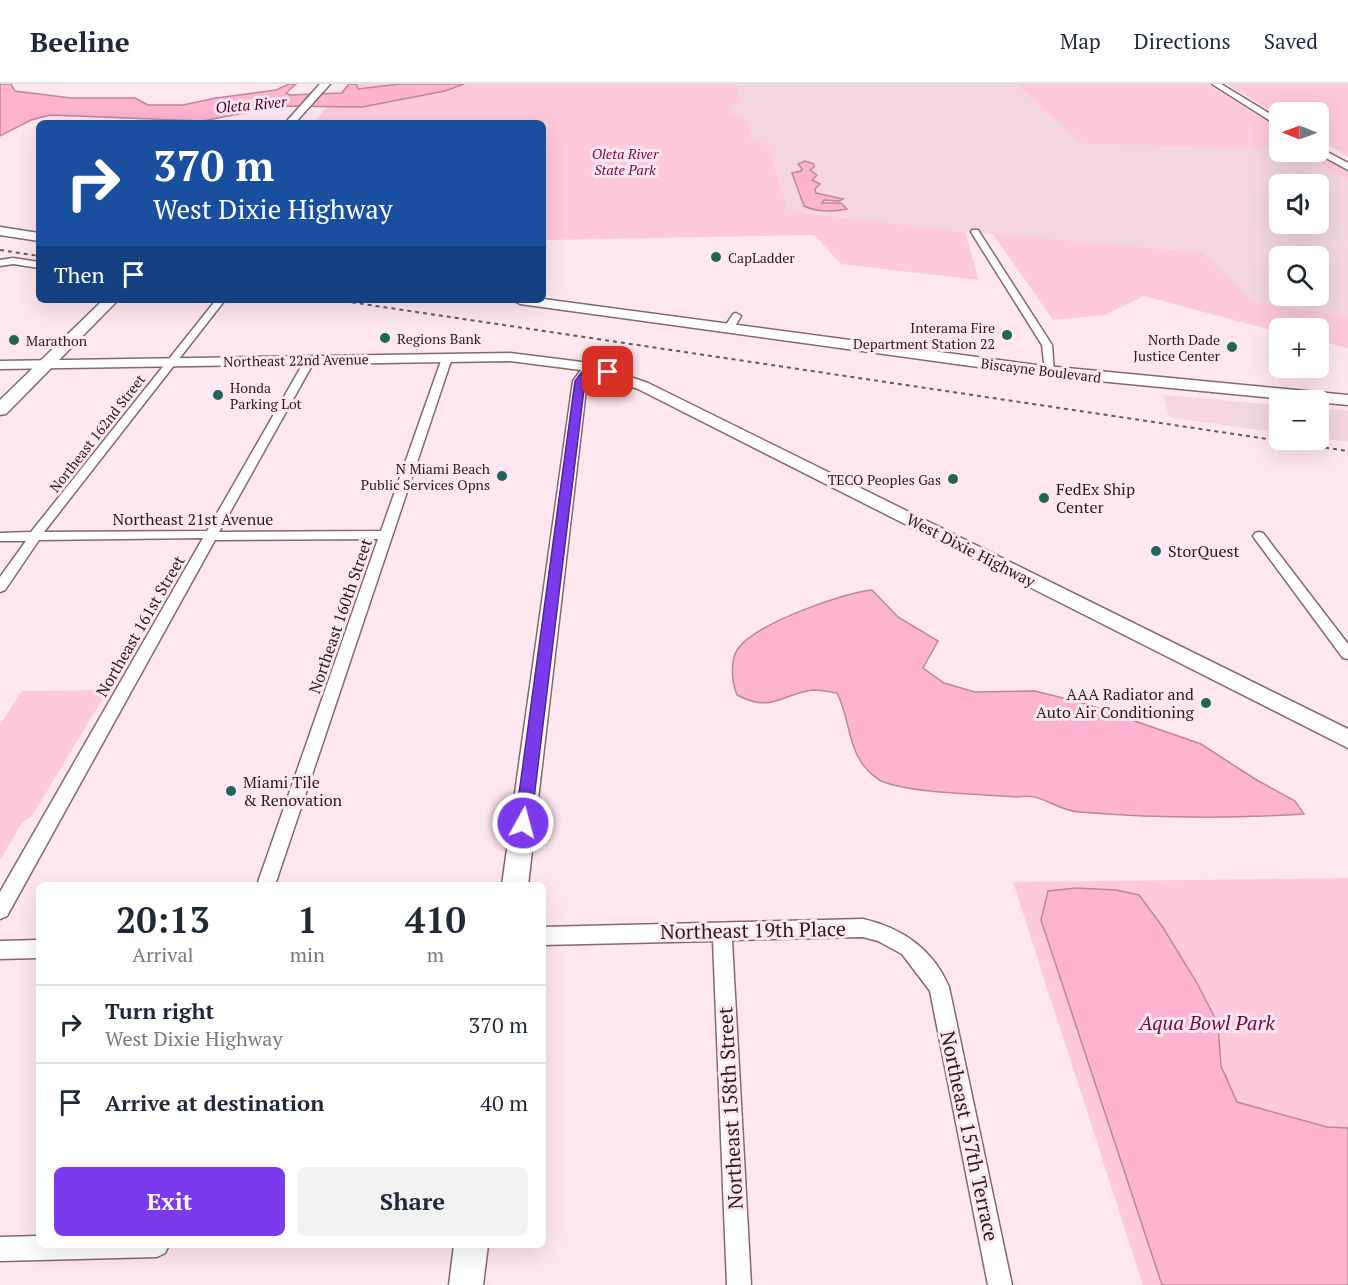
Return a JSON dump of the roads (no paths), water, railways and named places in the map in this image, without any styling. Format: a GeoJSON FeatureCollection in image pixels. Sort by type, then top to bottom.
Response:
{"type":"FeatureCollection","features":[{"type":"Feature","properties":{"kind":"main road"},"geometry":{"type":"LineString","coordinates":[[293,120],[325,84]]}},
{"type":"Feature","properties":{"kind":"main road"},"geometry":{"type":"LineString","coordinates":[[1216,84],[1269,117]]}},
{"type":"Feature","properties":{"kind":"main road"},"geometry":{"type":"LineString","coordinates":[[1329,150],[1348,161]]}},
{"type":"Feature","properties":{"kind":"main road"},"geometry":{"type":"LineString","coordinates":[[1329,156],[1348,167]]}},
{"type":"Feature","properties":{"kind":"main road"},"geometry":{"type":"LineString","coordinates":[[2,223],[36,225]]}},
{"type":"Feature","properties":{"kind":"main road"},"geometry":{"type":"LineString","coordinates":[[2,223],[36,236]]}},
{"type":"Feature","properties":{"kind":"main road","name":"Biscayne Boulevard"},"geometry":{"type":"LineString","coordinates":[[546,291],[732,322],[868,341],[1342,399]]}},
{"type":"Feature","properties":{"kind":"main road"},"geometry":{"type":"LineString","coordinates":[[0,410],[108,303]]}},
{"type":"Feature","properties":{"kind":"main road","name":"Biscayne Boulevard"},"geometry":{"type":"LineString","coordinates":[[546,303],[732,322]]}},
{"type":"Feature","properties":{"kind":"main road"},"geometry":{"type":"LineString","coordinates":[[0,387],[65,322]]}},
{"type":"Feature","properties":{"kind":"main road","name":"Northeast 22nd Avenue"},"geometry":{"type":"LineString","coordinates":[[0,365],[529,358],[590,367]]}},
{"type":"Feature","properties":{"kind":"main road","name":"Biscayne Boulevard"},"geometry":{"type":"LineString","coordinates":[[1049,364],[1348,386]]}},
{"type":"Feature","properties":{"kind":"main road"},"geometry":{"type":"LineString","coordinates":[[515,882],[580,381],[590,367]]}},
{"type":"Feature","properties":{"kind":"main road","name":"West Dixie Highway"},"geometry":{"type":"LineString","coordinates":[[590,367],[643,386],[1348,739]]}},
{"type":"Feature","properties":{"kind":"main road"},"geometry":{"type":"LineString","coordinates":[[465,1285],[471,1248]]}},
{"type":"Feature","properties":{"kind":"street"},"geometry":{"type":"LineString","coordinates":[[975,232],[1037,327],[1047,345],[1049,364]]}},
{"type":"Feature","properties":{"kind":"street"},"geometry":{"type":"LineString","coordinates":[[1,262],[36,265]]}},
{"type":"Feature","properties":{"kind":"street","name":"Northeast 162nd Street"},"geometry":{"type":"LineString","coordinates":[[0,587],[219,303]]}},
{"type":"Feature","properties":{"kind":"street","name":"Northeast 160th Street"},"geometry":{"type":"LineString","coordinates":[[267,882],[447,358]]}},
{"type":"Feature","properties":{"kind":"street","name":"Northeast 161st Street"},"geometry":{"type":"LineString","coordinates":[[0,910],[310,360]]}},
{"type":"Feature","properties":{"kind":"street","name":"Northeast 21st Avenue"},"geometry":{"type":"LineString","coordinates":[[0,537],[191,534],[212,536],[386,535]]}},
{"type":"Feature","properties":{"kind":"street"},"geometry":{"type":"LineString","coordinates":[[1259,536],[1348,654]]}},
{"type":"Feature","properties":{"kind":"street","name":"Northeast 19th Place"},"geometry":{"type":"LineString","coordinates":[[546,936],[863,928],[888,933],[911,949],[939,987]]}},
{"type":"Feature","properties":{"kind":"street","name":"Northeast 158th Street"},"geometry":{"type":"LineString","coordinates":[[722,931],[739,1285]]}},
{"type":"Feature","properties":{"kind":"street"},"geometry":{"type":"LineString","coordinates":[[0,950],[36,949]]}},
{"type":"Feature","properties":{"kind":"street","name":"Northeast 157th Terrace"},"geometry":{"type":"LineString","coordinates":[[939,987],[1000,1285]]}},
{"type":"Feature","properties":{"kind":"street"},"geometry":{"type":"LineString","coordinates":[[0,1249],[39,1248]]}},
{"type":"Feature","properties":{"kind":"water","name":"Oleta River"},"geometry":{"type":"Polygon","coordinates":[[[0,84],[11,84],[15,91],[71,98],[135,98],[148,105],[183,105],[276,90],[289,84],[296,84],[286,93],[290,95],[342,93],[349,84],[356,84],[358,89],[400,84],[464,84],[445,91],[362,107],[279,106],[208,120],[50,115],[31,120],[0,136],[0,84]]]}},
{"type":"Feature","properties":{"kind":"water"},"geometry":{"type":"Polygon","coordinates":[[[805,161],[814,164],[810,170],[817,175],[812,180],[820,184],[815,189],[816,193],[843,199],[824,200],[822,203],[841,203],[847,209],[825,211],[804,206],[792,173],[801,171],[798,164],[805,161]]]}},
{"type":"Feature","properties":{"kind":"water"},"geometry":{"type":"Polygon","coordinates":[[[872,590],[898,617],[938,641],[923,668],[944,683],[975,692],[1035,691],[1083,703],[1201,744],[1255,779],[1295,801],[1304,814],[1163,817],[1107,814],[1070,811],[1034,797],[911,789],[881,781],[866,768],[855,749],[837,693],[814,690],[769,703],[760,703],[737,695],[733,679],[733,660],[737,650],[746,640],[779,620],[800,611],[858,592],[872,590]]]}},
{"type":"Feature","properties":{"kind":"water"},"geometry":{"type":"Polygon","coordinates":[[[1076,888],[1116,890],[1139,895],[1162,926],[1197,983],[1218,1024],[1221,1066],[1237,1102],[1327,1127],[1348,1128],[1348,1285],[1162,1285],[1041,920],[1048,891],[1076,888]]]}},
{"type":"Feature","properties":{"kind":"railway"},"geometry":{"type":"LineString","coordinates":[[0,250],[36,256]]}},
{"type":"Feature","properties":{"kind":"railway"},"geometry":{"type":"LineString","coordinates":[[356,303],[1348,451]]}},
{"type":"Feature","properties":{"kind":"place","name":"CapLadder"},"geometry":{"type":"Point","coordinates":[716,257]}},
{"type":"Feature","properties":{"kind":"place","name":"Interama Fire Department Station 22"},"geometry":{"type":"Point","coordinates":[1007,335]}},
{"type":"Feature","properties":{"kind":"place","name":"Regions Bank"},"geometry":{"type":"Point","coordinates":[385,338]}},
{"type":"Feature","properties":{"kind":"place","name":"Marathon"},"geometry":{"type":"Point","coordinates":[14,340]}},
{"type":"Feature","properties":{"kind":"place","name":"North Dade Justice Center"},"geometry":{"type":"Point","coordinates":[1232,347]}},
{"type":"Feature","properties":{"kind":"place","name":"Honda Parking Lot"},"geometry":{"type":"Point","coordinates":[218,395]}},
{"type":"Feature","properties":{"kind":"place","name":"N Miami Beach Public Services Opns"},"geometry":{"type":"Point","coordinates":[502,476]}},
{"type":"Feature","properties":{"kind":"place","name":"TECO Peoples Gas"},"geometry":{"type":"Point","coordinates":[953,479]}},
{"type":"Feature","properties":{"kind":"place","name":"FedEx Ship Center"},"geometry":{"type":"Point","coordinates":[1044,498]}},
{"type":"Feature","properties":{"kind":"place","name":"StorQuest"},"geometry":{"type":"Point","coordinates":[1156,551]}},
{"type":"Feature","properties":{"kind":"place","name":"AAA Radiator and Auto Air Conditioning"},"geometry":{"type":"Point","coordinates":[1206,703]}},
{"type":"Feature","properties":{"kind":"place","name":"Miami Tile & Renovation"},"geometry":{"type":"Point","coordinates":[231,791]}},
{"type":"Feature","properties":{"kind":"park label","name":"Oleta River State Park"},"geometry":{"type":"Point","coordinates":[625,162]}},
{"type":"Feature","properties":{"kind":"park label","name":"Aqua Bowl Park"},"geometry":{"type":"Point","coordinates":[1207,1022]}}]}
